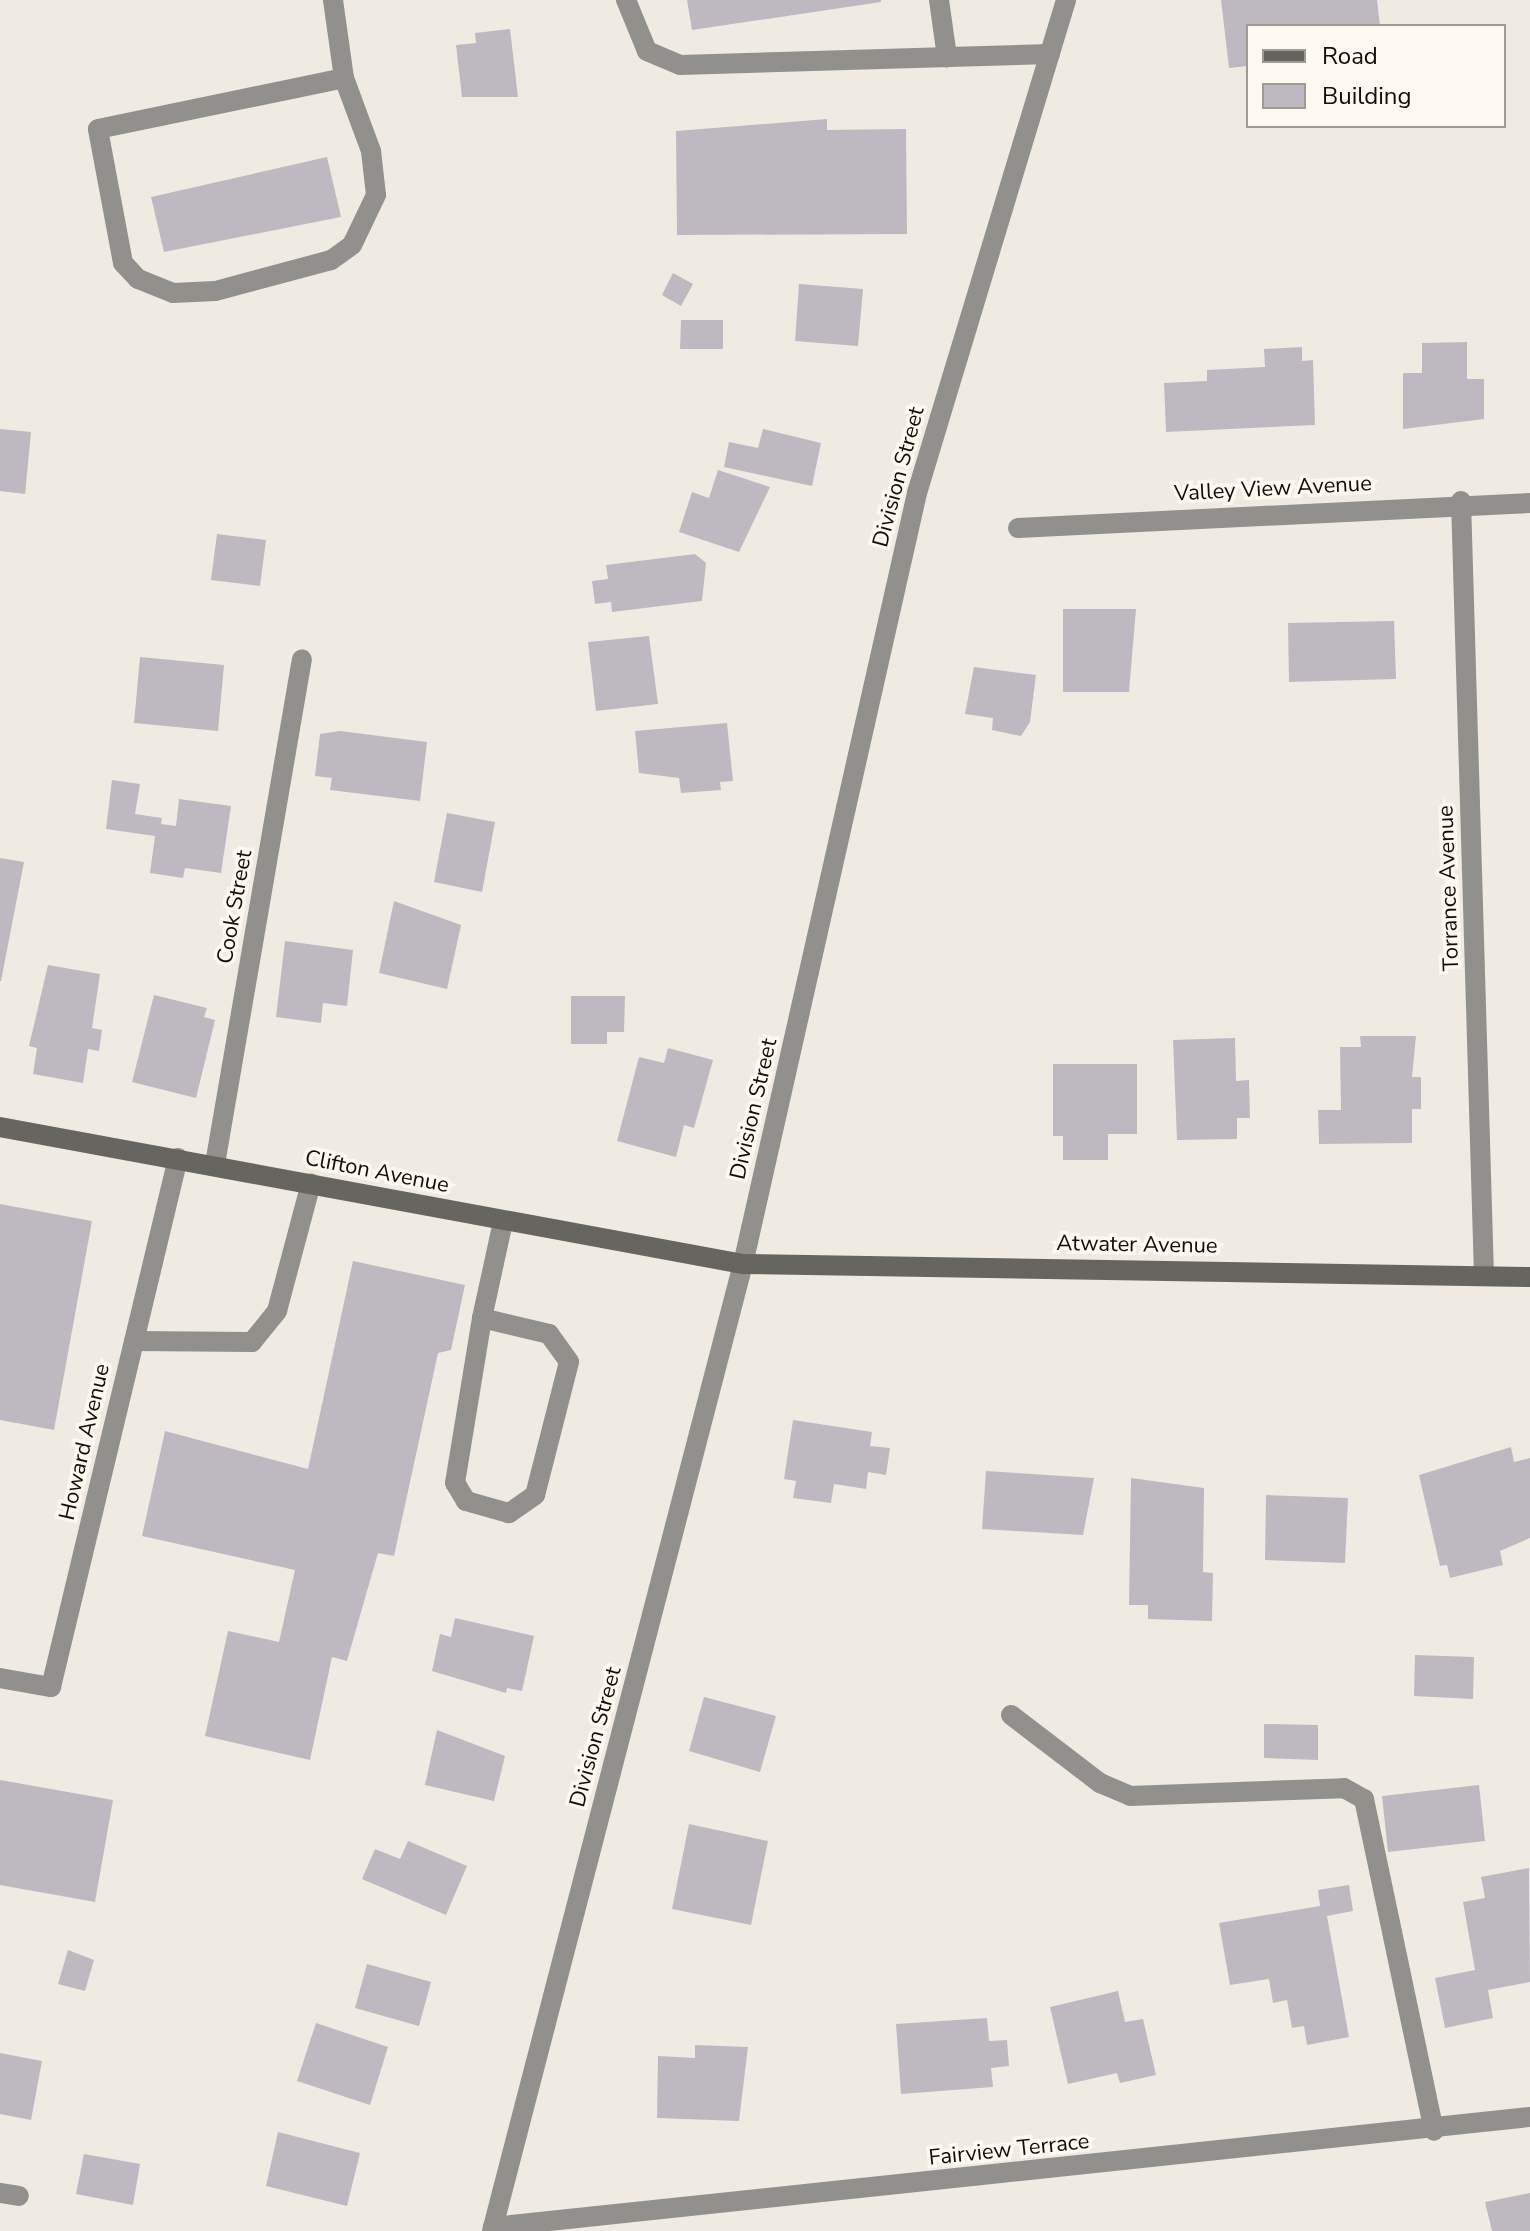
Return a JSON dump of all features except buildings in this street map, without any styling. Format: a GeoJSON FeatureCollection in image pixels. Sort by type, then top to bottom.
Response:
{"type":"FeatureCollection","features":[{"type":"Feature","properties":{"kind":"main road","name":"Clifton Avenue"},"geometry":{"type":"LineString","coordinates":[[0,1127],[215,1164],[503,1222],[743,1264]]}},
{"type":"Feature","properties":{"kind":"main road","name":"Atwater Avenue"},"geometry":{"type":"LineString","coordinates":[[743,1264],[1530,1277]]}},
{"type":"Feature","properties":{"kind":"street"},"geometry":{"type":"LineString","coordinates":[[333,0],[344,78],[371,151],[376,195],[352,245],[331,260],[215,291],[173,293],[138,279],[123,263],[98,129],[344,78]]}},
{"type":"Feature","properties":{"kind":"street"},"geometry":{"type":"LineString","coordinates":[[626,0],[647,51],[680,65],[1050,54]]}},
{"type":"Feature","properties":{"kind":"street"},"geometry":{"type":"LineString","coordinates":[[939,0],[947,57]]}},
{"type":"Feature","properties":{"kind":"street","name":"Division Street"},"geometry":{"type":"LineString","coordinates":[[492,2229],[743,1264],[917,493],[1066,0]]}},
{"type":"Feature","properties":{"kind":"street","name":"Valley View Avenue"},"geometry":{"type":"LineString","coordinates":[[1018,528],[1461,501],[1530,503]]}},
{"type":"Feature","properties":{"kind":"street","name":"Torrance Avenue"},"geometry":{"type":"LineString","coordinates":[[1461,501],[1484,1274]]}},
{"type":"Feature","properties":{"kind":"street","name":"Cook Street"},"geometry":{"type":"LineString","coordinates":[[215,1164],[302,659]]}},
{"type":"Feature","properties":{"kind":"street","name":"Howard Avenue"},"geometry":{"type":"LineString","coordinates":[[0,1678],[51,1687],[178,1158]]}},
{"type":"Feature","properties":{"kind":"street"},"geometry":{"type":"LineString","coordinates":[[134,1341],[252,1342],[277,1311],[311,1183]]}},
{"type":"Feature","properties":{"kind":"street"},"geometry":{"type":"LineString","coordinates":[[482,1318],[549,1334],[569,1362],[535,1495],[509,1513],[466,1501],[455,1483],[482,1318],[503,1222]]}},
{"type":"Feature","properties":{"kind":"street"},"geometry":{"type":"LineString","coordinates":[[1011,1715],[1100,1783],[1130,1796],[1344,1788],[1364,1799],[1434,2131]]}},
{"type":"Feature","properties":{"kind":"street","name":"Fairview Terrace"},"geometry":{"type":"LineString","coordinates":[[492,2229],[1434,2131],[1530,2117]]}}]}
